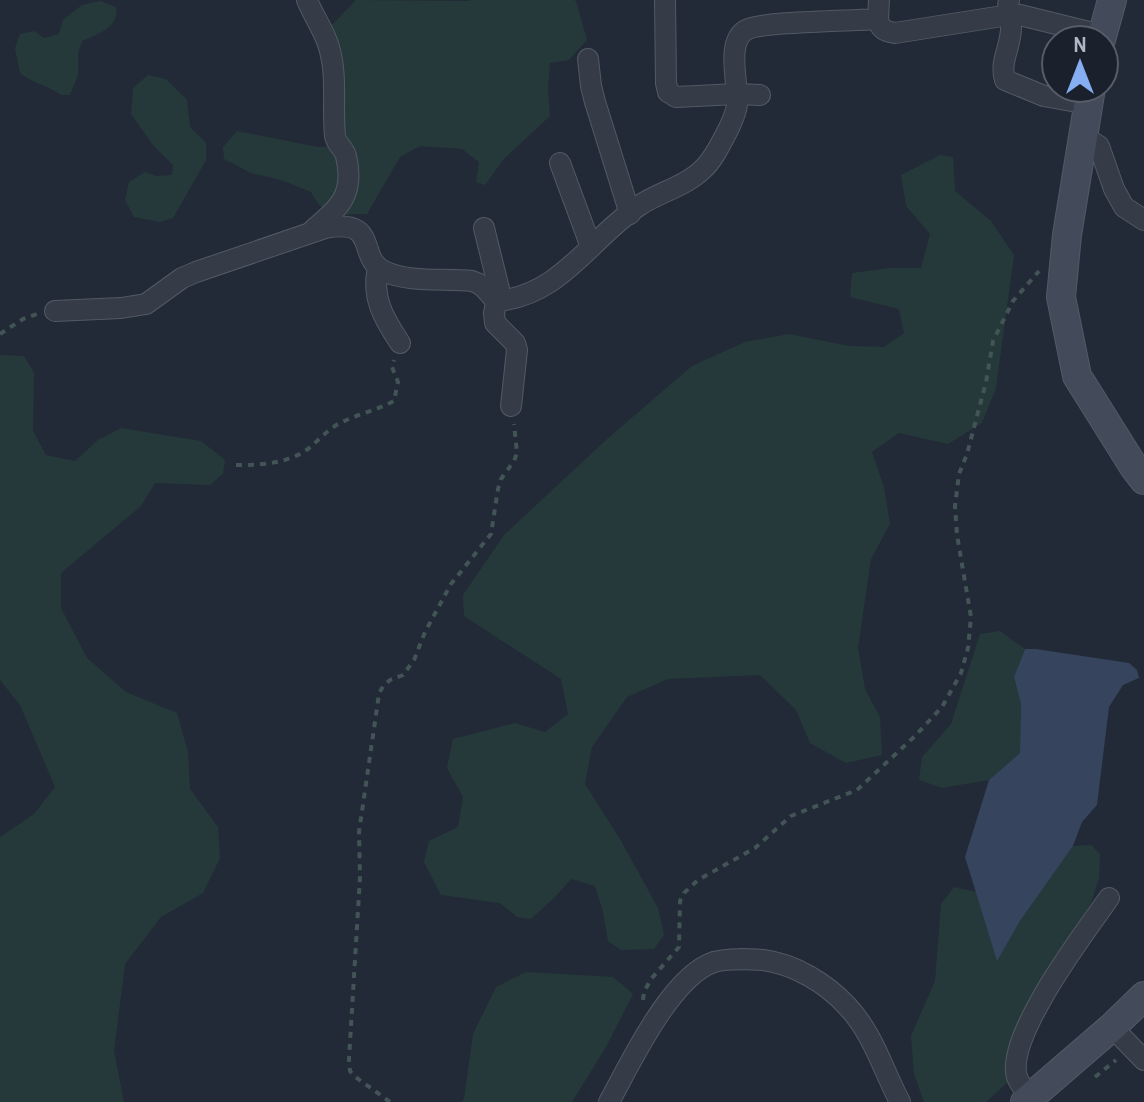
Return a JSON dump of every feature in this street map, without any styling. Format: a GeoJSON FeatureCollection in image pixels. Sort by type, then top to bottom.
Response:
{"type":"FeatureCollection","features":[{"type":"Feature","properties":{"kind":"main road"},"geometry":{"type":"LineString","coordinates":[[1105,24],[1112,0]]}},
{"type":"Feature","properties":{"kind":"main road"},"geometry":{"type":"LineString","coordinates":[[1088,104],[1061,297],[1077,376],[1144,480]]}},
{"type":"Feature","properties":{"kind":"main road"},"geometry":{"type":"LineString","coordinates":[[1028,1099],[1129,1044],[1144,996]]}},
{"type":"Feature","properties":{"kind":"street"},"geometry":{"type":"LineString","coordinates":[[307,0],[331,55],[336,98],[335,140],[346,153],[348,184],[337,209],[308,234]]}},
{"type":"Feature","properties":{"kind":"street"},"geometry":{"type":"LineString","coordinates":[[665,0],[668,92],[676,97],[760,95]]}},
{"type":"Feature","properties":{"kind":"street"},"geometry":{"type":"LineString","coordinates":[[496,301],[520,297],[542,288],[639,206],[707,166],[737,106],[735,49],[738,37],[747,28],[878,10],[880,27],[895,33],[1009,8],[1020,15],[1052,24]]}},
{"type":"Feature","properties":{"kind":"street"},"geometry":{"type":"LineString","coordinates":[[1009,8],[1011,26],[1003,72],[1005,80],[1040,94]]}},
{"type":"Feature","properties":{"kind":"street"},"geometry":{"type":"LineString","coordinates":[[588,59],[595,102],[630,214]]}},
{"type":"Feature","properties":{"kind":"street"},"geometry":{"type":"LineString","coordinates":[[1083,136],[1099,146],[1114,189],[1124,207],[1144,220]]}},
{"type":"Feature","properties":{"kind":"street"},"geometry":{"type":"LineString","coordinates":[[560,163],[591,247]]}},
{"type":"Feature","properties":{"kind":"street"},"geometry":{"type":"LineString","coordinates":[[55,311],[146,304],[182,278],[340,225],[360,232],[373,261],[386,273],[405,278],[472,281],[482,284],[496,301]]}},
{"type":"Feature","properties":{"kind":"street"},"geometry":{"type":"LineString","coordinates":[[484,228],[499,289],[495,323],[515,343],[517,350],[511,406]]}},
{"type":"Feature","properties":{"kind":"street"},"geometry":{"type":"LineString","coordinates":[[378,268],[375,282],[377,298],[387,323],[400,343]]}},
{"type":"Feature","properties":{"kind":"street"},"geometry":{"type":"LineString","coordinates":[[1028,1099],[1017,1079],[1018,1048],[1032,1014],[1109,898]]}},
{"type":"Feature","properties":{"kind":"street"},"geometry":{"type":"LineString","coordinates":[[609,1102],[669,999],[688,978],[713,963],[743,958],[777,962],[815,979],[847,1006],[871,1038],[900,1102]]}},
{"type":"Feature","properties":{"kind":"path"},"geometry":{"type":"LineString","coordinates":[[653,1025],[642,1003],[644,992],[651,979],[679,947],[680,901],[684,893],[698,880],[755,848],[791,816],[857,790],[942,707],[961,673],[968,648],[971,617],[957,535],[955,506],[959,474],[986,382],[993,341],[1001,321],[1013,301],[1039,271],[1064,262]]}},
{"type":"Feature","properties":{"kind":"path"},"geometry":{"type":"LineString","coordinates":[[0,334],[23,319],[55,311]]}},
{"type":"Feature","properties":{"kind":"path"},"geometry":{"type":"LineString","coordinates":[[236,465],[263,465],[285,460],[306,450],[340,423],[394,401],[398,382],[392,367],[400,343]]}},
{"type":"Feature","properties":{"kind":"path"},"geometry":{"type":"LineString","coordinates":[[390,1102],[354,1076],[350,1071],[349,1059],[360,877],[359,832],[379,694],[390,680],[403,675],[414,660],[451,584],[491,534],[501,479],[517,453],[511,406]]}},
{"type":"Feature","properties":{"kind":"path"},"geometry":{"type":"LineString","coordinates":[[1087,1084],[1129,1044]]}},
{"type":"Feature","properties":{"kind":"shaded area"},"geometry":{"type":"Polygon","coordinates":[[[356,0],[574,0],[587,40],[569,60],[550,63],[550,116],[503,160],[485,185],[476,182],[479,162],[462,149],[420,146],[400,157],[367,214],[334,214],[322,208],[311,192],[251,173],[224,159],[223,147],[237,131],[318,147],[342,146],[330,27],[356,0]]]}},
{"type":"Feature","properties":{"kind":"shaded area"},"geometry":{"type":"Polygon","coordinates":[[[100,1],[116,7],[115,20],[95,36],[82,41],[78,54],[78,75],[70,95],[61,95],[20,73],[15,48],[20,34],[34,31],[44,38],[59,34],[63,20],[82,5],[100,1]]]}},
{"type":"Feature","properties":{"kind":"shaded area"},"geometry":{"type":"Polygon","coordinates":[[[148,75],[166,79],[187,100],[190,127],[206,143],[206,160],[173,218],[160,222],[134,217],[125,200],[129,182],[145,172],[156,176],[172,175],[173,165],[153,145],[131,114],[133,88],[148,75]]]}},
{"type":"Feature","properties":{"kind":"shaded area"},"geometry":{"type":"Polygon","coordinates":[[[940,155],[953,157],[955,191],[991,221],[1014,255],[996,388],[982,423],[948,444],[899,433],[872,452],[884,487],[890,524],[871,559],[858,648],[865,689],[880,717],[882,755],[846,763],[810,743],[796,710],[760,675],[668,679],[627,697],[592,747],[585,784],[658,908],[664,935],[654,949],[621,950],[608,941],[595,886],[571,879],[531,919],[517,917],[500,903],[441,895],[424,862],[429,841],[458,827],[463,797],[447,768],[453,739],[515,723],[545,732],[568,714],[561,679],[464,616],[463,595],[504,535],[607,439],[692,366],[745,342],[789,334],[849,346],[884,347],[904,333],[899,309],[850,297],[852,273],[921,268],[930,234],[906,206],[901,175],[940,155]]]}},
{"type":"Feature","properties":{"kind":"shaded area"},"geometry":{"type":"Polygon","coordinates":[[[0,355],[24,356],[34,373],[33,431],[46,455],[75,461],[98,440],[121,428],[201,441],[225,460],[223,474],[210,485],[155,483],[141,506],[61,573],[61,608],[87,658],[126,692],[177,713],[188,752],[190,789],[218,827],[220,858],[203,893],[161,917],[125,964],[114,1051],[124,1102],[0,1102],[0,837],[34,814],[55,787],[20,705],[0,680],[0,355]]]}},
{"type":"Feature","properties":{"kind":"shaded area"},"geometry":{"type":"Polygon","coordinates":[[[1000,631],[1025,649],[1014,677],[1021,704],[1020,753],[989,780],[942,788],[919,780],[922,757],[951,724],[980,634],[1000,631]]]}},
{"type":"Feature","properties":{"kind":"shaded area"},"geometry":{"type":"Polygon","coordinates":[[[1091,845],[1100,854],[1099,878],[1091,903],[1050,964],[1023,1012],[1009,1055],[1007,1083],[986,1102],[924,1102],[914,1074],[911,1036],[935,981],[941,904],[954,887],[976,892],[997,960],[1020,921],[1073,846],[1091,845]]]}},
{"type":"Feature","properties":{"kind":"shaded area"},"geometry":{"type":"Polygon","coordinates":[[[526,972],[613,977],[633,994],[606,1047],[572,1102],[462,1102],[473,1034],[496,987],[526,972]]]}},
{"type":"Feature","properties":{"kind":"water"},"geometry":{"type":"Polygon","coordinates":[[[1025,649],[1129,663],[1137,670],[1139,678],[1123,685],[1109,707],[1097,805],[1082,822],[1073,846],[1020,921],[997,961],[965,857],[989,780],[1020,753],[1021,704],[1014,677],[1025,649]]]}}]}
